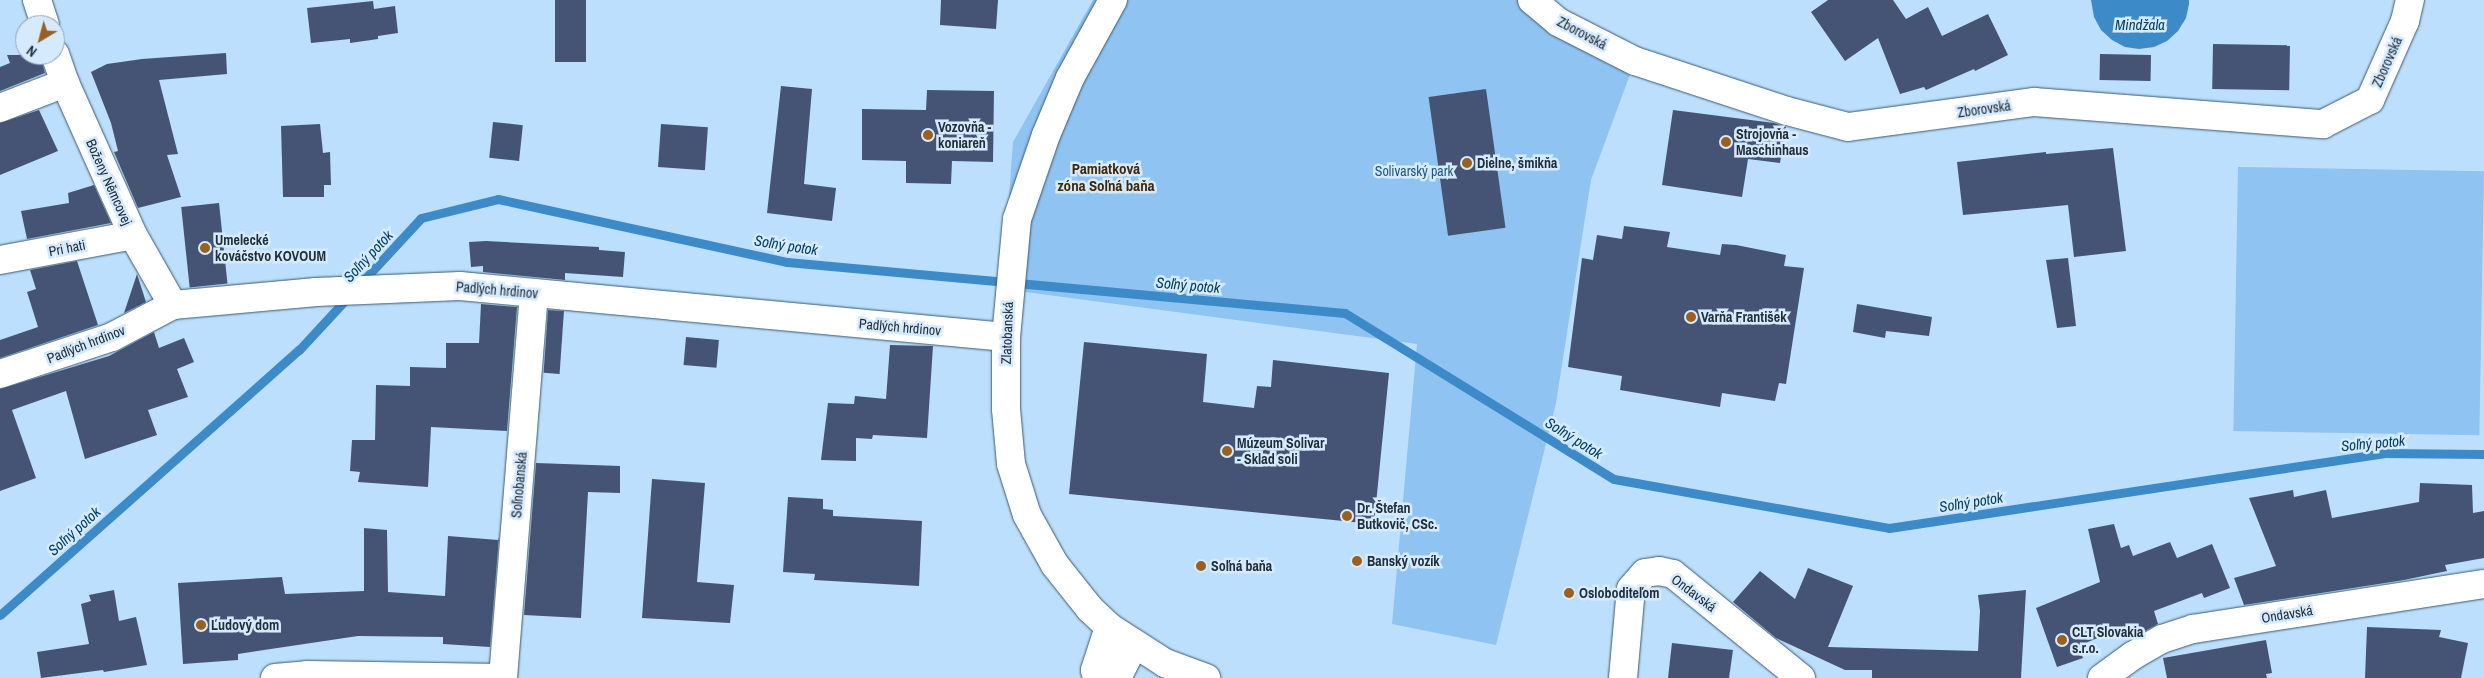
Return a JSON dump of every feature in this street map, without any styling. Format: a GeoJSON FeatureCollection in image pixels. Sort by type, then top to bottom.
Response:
{"type":"FeatureCollection","features":[{"type":"Feature","properties":{"kind":"street"},"geometry":{"type":"LineString","coordinates":[[37,0],[42,15]]}},
{"type":"Feature","properties":{"kind":"street","name":"Zlatobanská"},"geometry":{"type":"LineString","coordinates":[[1113,0],[1070,78],[1053,119],[1016,229],[1006,337],[1006,410],[1011,464],[1027,515],[1055,564],[1073,590],[1110,627],[1134,644],[1165,663],[1206,678]]}},
{"type":"Feature","properties":{"kind":"street","name":"Zborovská"},"geometry":{"type":"LineString","coordinates":[[1532,0],[1558,22],[1635,60],[1787,111],[1848,127],[2034,102],[2323,124],[2370,100],[2408,10]]}},
{"type":"Feature","properties":{"kind":"street","name":"Boženy Němcovej"},"geometry":{"type":"LineString","coordinates":[[59,65],[65,83],[133,235],[173,305]]}},
{"type":"Feature","properties":{"kind":"street"},"geometry":{"type":"LineString","coordinates":[[0,108],[65,83]]}},
{"type":"Feature","properties":{"kind":"street","name":"Pri hati"},"geometry":{"type":"LineString","coordinates":[[0,260],[133,235]]}},
{"type":"Feature","properties":{"kind":"street","name":"Padlých hrdinov"},"geometry":{"type":"LineString","coordinates":[[0,374],[112,337],[173,305],[316,292],[460,286],[1006,337]]}},
{"type":"Feature","properties":{"kind":"street","name":"Soľnobanská"},"geometry":{"type":"LineString","coordinates":[[275,678],[307,675],[503,678],[534,293]]}},
{"type":"Feature","properties":{"kind":"street","name":"Ondavská"},"geometry":{"type":"LineString","coordinates":[[1623,678],[1631,589],[1645,573],[1659,570],[1674,574],[1802,678]]}},
{"type":"Feature","properties":{"kind":"street","name":"Ondavská"},"geometry":{"type":"LineString","coordinates":[[2102,678],[2134,655],[2162,639],[2193,629],[2484,584]]}},
{"type":"Feature","properties":{"kind":"street"},"geometry":{"type":"LineString","coordinates":[[1097,678],[1096,670],[1110,627]]}},
{"type":"Feature","properties":{"kind":"street"},"geometry":{"type":"LineString","coordinates":[[1117,678],[1134,644]]}},
{"type":"Feature","properties":{"kind":"green space","name":"Solivarský park"},"geometry":{"type":"Polygon","coordinates":[[[1093,0],[1521,0],[1635,61],[1591,180],[1556,403],[1496,645],[1392,624],[1417,344],[1002,289],[1013,142],[1093,0]]]}},
{"type":"Feature","properties":{"kind":"green space"},"geometry":{"type":"Polygon","coordinates":[[[2238,167],[2484,171],[2479,435],[2233,431],[2238,167]]]}},
{"type":"Feature","properties":{"kind":"water","name":"Mindžala"},"geometry":{"type":"Polygon","coordinates":[[[2091,0],[2189,0],[2189,4],[2186,18],[2178,31],[2167,41],[2154,47],[2139,49],[2125,47],[2112,40],[2101,30],[2094,17],[2091,0]]]}},
{"type":"Feature","properties":{"kind":"building"},"geometry":{"type":"Polygon","coordinates":[[[555,0],[586,0],[586,62],[555,62],[555,0]]]}},
{"type":"Feature","properties":{"kind":"building"},"geometry":{"type":"Polygon","coordinates":[[[941,0],[998,0],[996,29],[940,25],[941,0]]]}},
{"type":"Feature","properties":{"kind":"building"},"geometry":{"type":"Polygon","coordinates":[[[1828,0],[1893,0],[1906,19],[1928,7],[1942,36],[1988,14],[2008,55],[1975,71],[1974,69],[1926,90],[1924,87],[1900,94],[1878,38],[1845,61],[1811,12],[1828,0]]]}},
{"type":"Feature","properties":{"kind":"building"},"geometry":{"type":"Polygon","coordinates":[[[373,1],[374,9],[395,6],[398,33],[378,36],[378,39],[350,43],[350,39],[311,43],[307,8],[373,1]]]}},
{"type":"Feature","properties":{"kind":"building"},"geometry":{"type":"Polygon","coordinates":[[[2213,44],[2290,45],[2289,90],[2212,89],[2213,44]]]}},
{"type":"Feature","properties":{"kind":"building"},"geometry":{"type":"Polygon","coordinates":[[[226,53],[227,74],[159,80],[178,154],[167,155],[181,197],[138,208],[114,152],[118,151],[111,123],[91,72],[107,64],[142,59],[226,53]]]}},
{"type":"Feature","properties":{"kind":"building"},"geometry":{"type":"Polygon","coordinates":[[[2100,54],[2151,55],[2151,81],[2100,80],[2100,54]]]}},
{"type":"Feature","properties":{"kind":"building"},"geometry":{"type":"Polygon","coordinates":[[[7,55],[15,55],[15,65],[43,65],[45,73],[0,91],[0,67],[10,63],[7,55]]]}},
{"type":"Feature","properties":{"kind":"building"},"geometry":{"type":"Polygon","coordinates":[[[781,86],[812,89],[804,184],[836,188],[832,221],[767,213],[781,86]]]}},
{"type":"Feature","properties":{"kind":"building","name":"Dielne, šmikňa"},"geometry":{"type":"Polygon","coordinates":[[[1486,89],[1505,228],[1448,236],[1429,97],[1486,89]]]}},
{"type":"Feature","properties":{"kind":"building","name":"Vozovňa - koniareň"},"geometry":{"type":"Polygon","coordinates":[[[927,90],[994,91],[993,162],[952,161],[951,184],[906,183],[906,161],[862,160],[862,109],[926,110],[927,90]]]}},
{"type":"Feature","properties":{"kind":"building"},"geometry":{"type":"Polygon","coordinates":[[[39,110],[58,151],[0,175],[0,123],[39,110]]]}},
{"type":"Feature","properties":{"kind":"building","name":"Strojovňa - Maschinhaus"},"geometry":{"type":"Polygon","coordinates":[[[1673,110],[1774,123],[1786,127],[1780,163],[1748,159],[1742,197],[1662,185],[1673,110]]]}},
{"type":"Feature","properties":{"kind":"building"},"geometry":{"type":"Polygon","coordinates":[[[493,122],[523,125],[519,161],[489,158],[493,122]]]}},
{"type":"Feature","properties":{"kind":"building"},"geometry":{"type":"Polygon","coordinates":[[[320,124],[323,153],[330,152],[331,185],[324,185],[324,197],[283,197],[281,126],[320,124]]]}},
{"type":"Feature","properties":{"kind":"building"},"geometry":{"type":"Polygon","coordinates":[[[661,124],[708,127],[705,170],[658,167],[661,124]]]}},
{"type":"Feature","properties":{"kind":"building"},"geometry":{"type":"Polygon","coordinates":[[[2113,148],[2126,251],[2074,257],[2068,205],[1963,215],[1957,162],[2046,152],[2046,154],[2113,148]]]}},
{"type":"Feature","properties":{"kind":"building"},"geometry":{"type":"Polygon","coordinates":[[[94,185],[111,223],[27,239],[21,211],[69,203],[68,193],[94,185]]]}},
{"type":"Feature","properties":{"kind":"building","name":"Umelecké kováčstvo KOVOUM"},"geometry":{"type":"Polygon","coordinates":[[[219,203],[227,284],[190,288],[181,207],[219,203]]]}},
{"type":"Feature","properties":{"kind":"building","name":"Varňa František"},"geometry":{"type":"Polygon","coordinates":[[[1624,226],[1670,232],[1667,247],[1720,255],[1722,244],[1736,245],[1786,255],[1784,266],[1804,268],[1786,384],[1779,383],[1775,401],[1722,393],[1720,407],[1620,390],[1622,376],[1568,367],[1582,258],[1593,260],[1597,235],[1622,239],[1624,226]]]}},
{"type":"Feature","properties":{"kind":"building"},"geometry":{"type":"Polygon","coordinates":[[[486,241],[599,247],[599,250],[625,252],[623,277],[565,273],[565,280],[483,272],[483,266],[471,267],[469,242],[486,241]]]}},
{"type":"Feature","properties":{"kind":"building"},"geometry":{"type":"Polygon","coordinates":[[[2068,258],[2076,326],[2057,328],[2046,260],[2068,258]]]}},
{"type":"Feature","properties":{"kind":"building"},"geometry":{"type":"Polygon","coordinates":[[[77,261],[98,325],[0,358],[0,340],[38,327],[27,292],[36,289],[30,270],[77,261]]]}},
{"type":"Feature","properties":{"kind":"building"},"geometry":{"type":"Polygon","coordinates":[[[137,274],[146,302],[124,313],[137,274]]]}},
{"type":"Feature","properties":{"kind":"building"},"geometry":{"type":"Polygon","coordinates":[[[481,304],[517,307],[507,431],[431,427],[428,487],[358,482],[360,472],[350,471],[352,440],[375,440],[376,385],[410,386],[410,367],[446,368],[446,343],[479,343],[481,304]]]}},
{"type":"Feature","properties":{"kind":"building"},"geometry":{"type":"Polygon","coordinates":[[[1857,304],[1932,317],[1929,336],[1886,331],[1885,338],[1853,332],[1857,304]]]}},
{"type":"Feature","properties":{"kind":"building"},"geometry":{"type":"Polygon","coordinates":[[[548,310],[564,311],[560,374],[544,373],[548,310]]]}},
{"type":"Feature","properties":{"kind":"building"},"geometry":{"type":"Polygon","coordinates":[[[154,332],[159,348],[184,338],[194,362],[177,369],[188,397],[148,410],[157,435],[85,459],[66,391],[12,410],[36,478],[0,491],[0,389],[109,356],[154,332]]]}},
{"type":"Feature","properties":{"kind":"building"},"geometry":{"type":"Polygon","coordinates":[[[686,337],[719,340],[716,368],[684,365],[686,337]]]}},
{"type":"Feature","properties":{"kind":"building","name":"Múzeum Solivar - Sklad soli"},"geometry":{"type":"Polygon","coordinates":[[[1084,342],[1207,354],[1203,402],[1254,408],[1257,386],[1271,387],[1273,360],[1389,373],[1374,524],[1069,494],[1084,342]]]}},
{"type":"Feature","properties":{"kind":"building"},"geometry":{"type":"Polygon","coordinates":[[[890,345],[933,346],[927,438],[873,435],[872,439],[856,438],[856,461],[821,460],[828,403],[854,404],[855,396],[886,399],[890,345]]]}},
{"type":"Feature","properties":{"kind":"building"},"geometry":{"type":"Polygon","coordinates":[[[536,463],[620,466],[620,493],[588,492],[581,618],[524,615],[536,463]]]}},
{"type":"Feature","properties":{"kind":"building"},"geometry":{"type":"Polygon","coordinates":[[[652,479],[705,483],[697,582],[734,585],[730,623],[642,618],[652,479]]]}},
{"type":"Feature","properties":{"kind":"building"},"geometry":{"type":"Polygon","coordinates":[[[2420,483],[2472,485],[2473,513],[2484,511],[2484,558],[2445,565],[2447,571],[2404,580],[2244,605],[2234,578],[2276,566],[2249,498],[2293,490],[2294,497],[2326,490],[2332,518],[2419,502],[2420,483]]]}},
{"type":"Feature","properties":{"kind":"building"},"geometry":{"type":"Polygon","coordinates":[[[788,497],[823,499],[823,509],[833,510],[833,516],[922,521],[919,586],[814,580],[815,574],[783,572],[788,497]]]}},
{"type":"Feature","properties":{"kind":"building"},"geometry":{"type":"Polygon","coordinates":[[[2114,524],[2121,548],[2129,545],[2133,556],[2170,542],[2177,558],[2212,544],[2230,588],[2204,598],[2202,593],[2154,611],[2158,624],[2132,638],[2127,626],[2078,646],[2083,658],[2057,667],[2036,608],[2100,582],[2088,529],[2114,524]]]}},
{"type":"Feature","properties":{"kind":"building"},"geometry":{"type":"Polygon","coordinates":[[[364,528],[387,530],[388,592],[445,596],[448,536],[498,540],[499,537],[490,647],[443,644],[443,637],[358,636],[238,654],[238,660],[183,664],[178,583],[282,577],[285,594],[364,591],[364,528]]]}},
{"type":"Feature","properties":{"kind":"building"},"geometry":{"type":"Polygon","coordinates":[[[1808,568],[1853,586],[1828,647],[1978,651],[1980,611],[1978,595],[2026,590],[2021,678],[1872,678],[1872,670],[1845,670],[1776,638],[1733,602],[1760,571],[1795,599],[1808,568]]]}},
{"type":"Feature","properties":{"kind":"building"},"geometry":{"type":"Polygon","coordinates":[[[114,590],[119,621],[136,617],[147,665],[104,672],[103,670],[41,678],[37,652],[89,644],[81,604],[91,601],[89,595],[114,590]]]}},
{"type":"Feature","properties":{"kind":"building"},"geometry":{"type":"Polygon","coordinates":[[[2367,627],[2441,630],[2439,637],[2468,643],[2461,678],[2365,678],[2367,627]]]}},
{"type":"Feature","properties":{"kind":"building"},"geometry":{"type":"Polygon","coordinates":[[[2266,640],[2272,673],[2266,674],[2267,678],[2167,678],[2163,658],[2266,640]]]}},
{"type":"Feature","properties":{"kind":"building"},"geometry":{"type":"Polygon","coordinates":[[[1672,643],[1733,650],[1729,678],[1668,678],[1672,643]]]}},
{"type":"Feature","properties":{"kind":"waterway","name":"Soľný potok"},"geometry":{"type":"LineString","coordinates":[[361,283],[421,218],[498,199],[787,262],[1345,313],[1614,479],[1889,528],[2383,453],[2484,454]]}},
{"type":"Feature","properties":{"kind":"waterway","name":"Soľný potok"},"geometry":{"type":"LineString","coordinates":[[0,615],[299,350],[348,297]]}},
{"type":"Feature","properties":{"kind":"place","name":"Vozovňa - koniareň"},"geometry":{"type":"Point","coordinates":[928,135]}},
{"type":"Feature","properties":{"kind":"place","name":"Strojovňa - Maschinhaus"},"geometry":{"type":"Point","coordinates":[1726,142]}},
{"type":"Feature","properties":{"kind":"place","name":"Dielne, šmikňa"},"geometry":{"type":"Point","coordinates":[1467,163]}},
{"type":"Feature","properties":{"kind":"place","name":"Umelecké kováčstvo KOVOUM"},"geometry":{"type":"Point","coordinates":[205,248]}},
{"type":"Feature","properties":{"kind":"place","name":"Varňa František"},"geometry":{"type":"Point","coordinates":[1691,317]}},
{"type":"Feature","properties":{"kind":"place","name":"Múzeum Solivar - Sklad soli"},"geometry":{"type":"Point","coordinates":[1227,451]}},
{"type":"Feature","properties":{"kind":"place","name":"Dr. Štefan Butkovič, CSc."},"geometry":{"type":"Point","coordinates":[1347,516]}},
{"type":"Feature","properties":{"kind":"place","name":"Banský vozík"},"geometry":{"type":"Point","coordinates":[1357,561]}},
{"type":"Feature","properties":{"kind":"place","name":"Soľná baňa"},"geometry":{"type":"Point","coordinates":[1201,566]}},
{"type":"Feature","properties":{"kind":"place","name":"Osloboditeľom"},"geometry":{"type":"Point","coordinates":[1569,593]}},
{"type":"Feature","properties":{"kind":"place","name":"Ľudový dom"},"geometry":{"type":"Point","coordinates":[201,625]}},
{"type":"Feature","properties":{"kind":"place","name":"CLT Slovakia s.r.o."},"geometry":{"type":"Point","coordinates":[2062,640]}},
{"type":"Feature","properties":{"kind":"district","name":"Pamiatková zóna Soľná baňa"},"geometry":{"type":"Point","coordinates":[1106,176]}}]}
